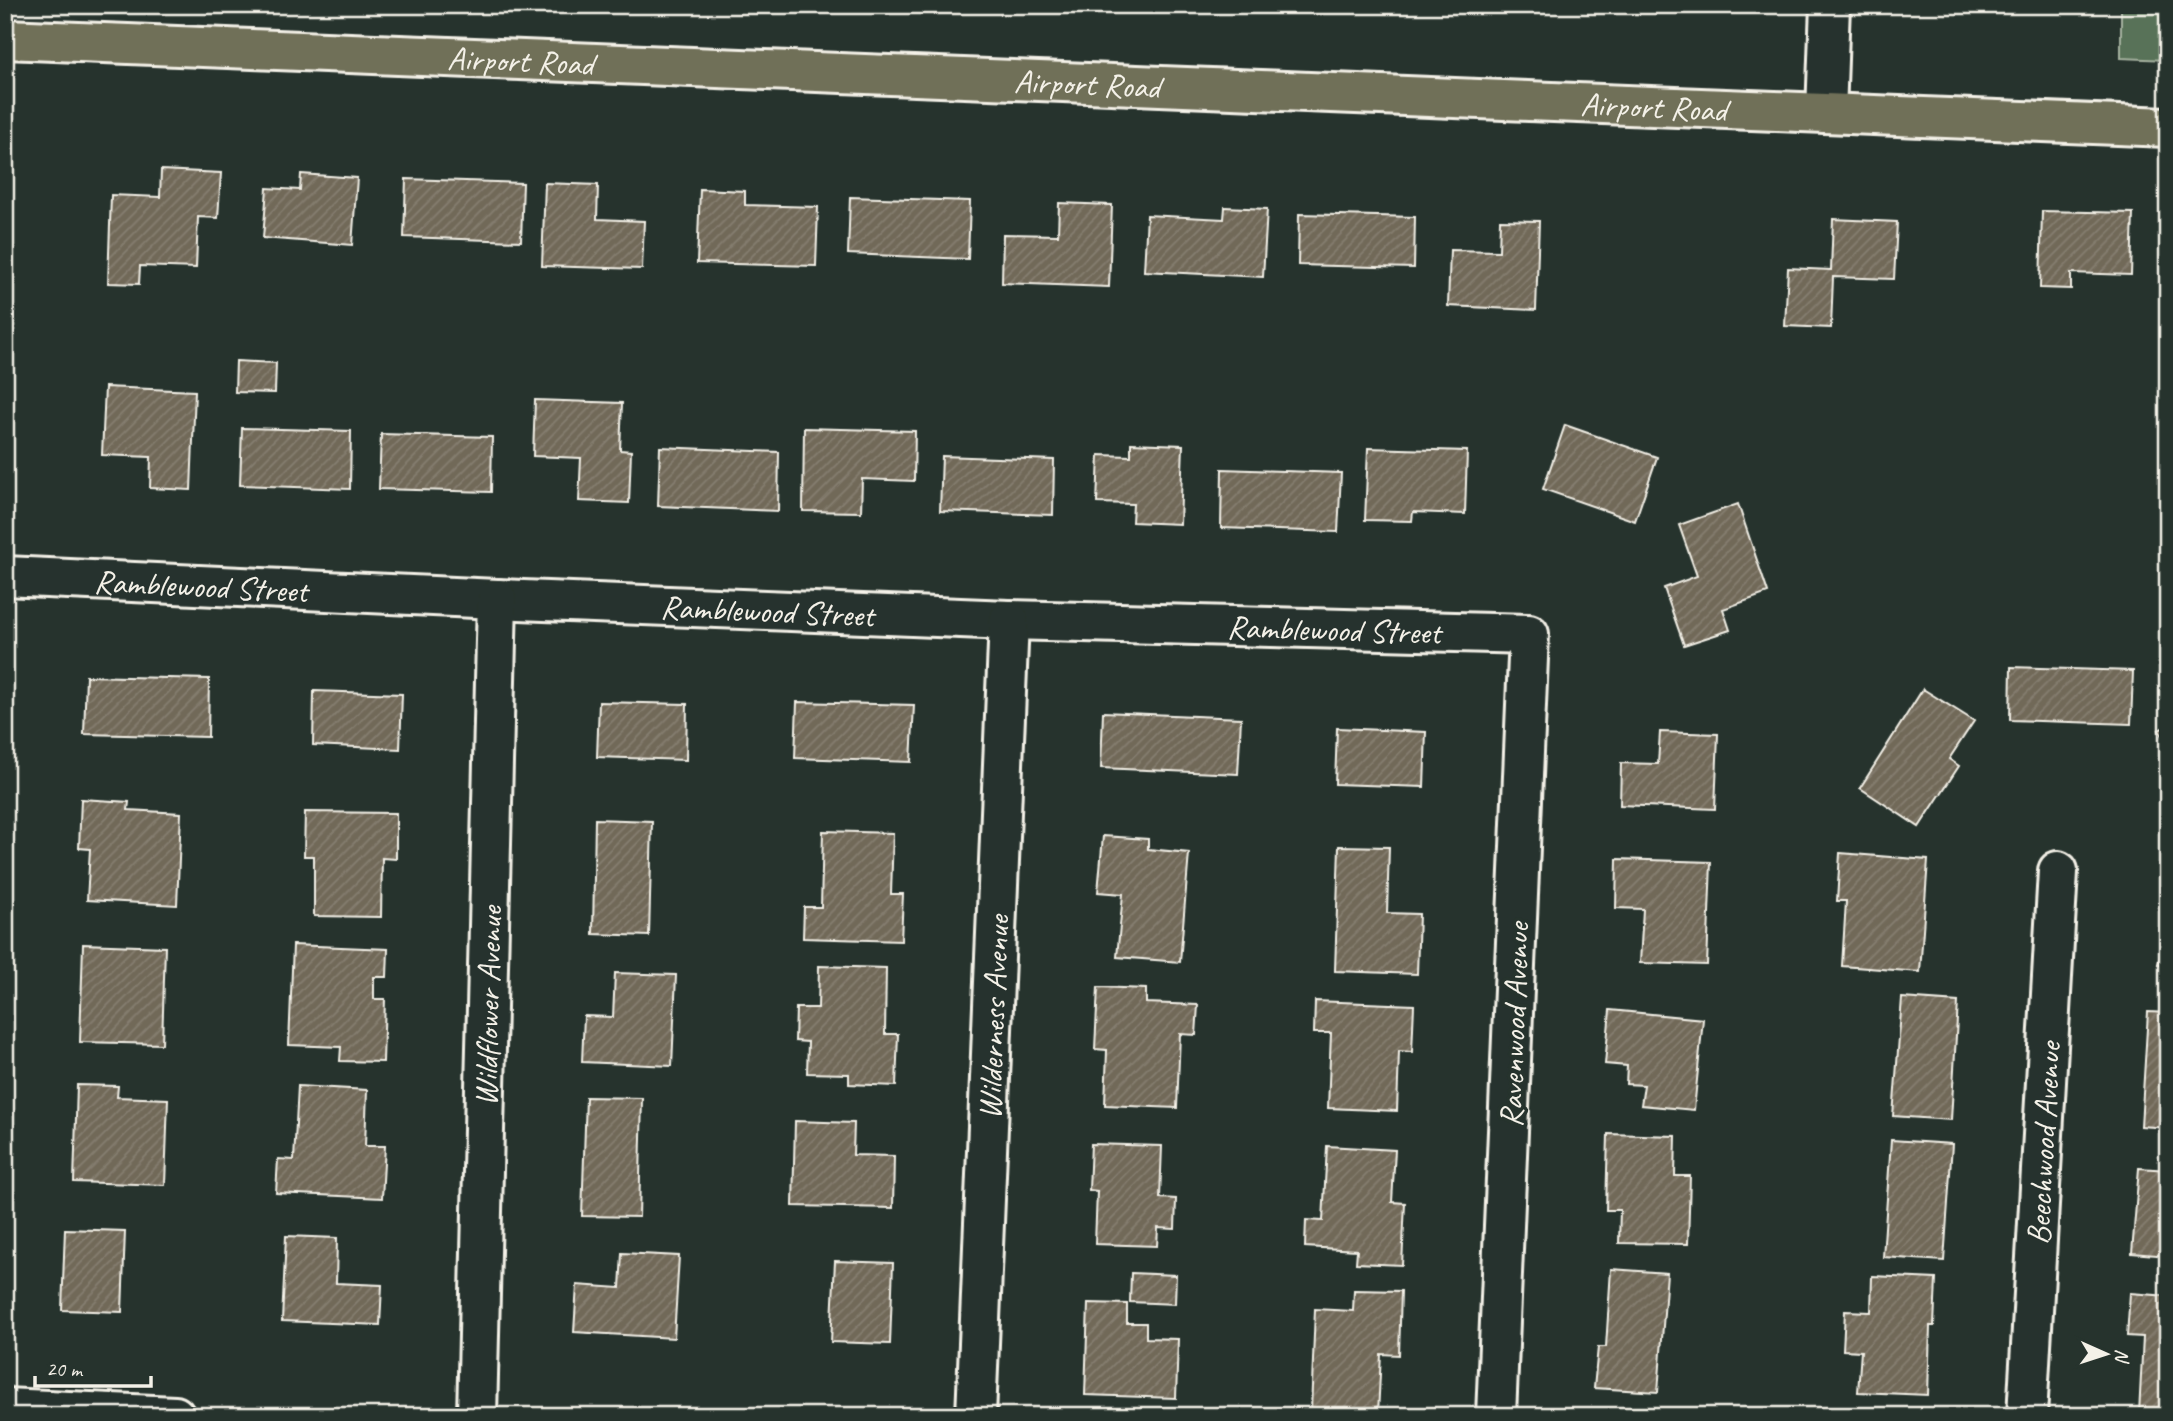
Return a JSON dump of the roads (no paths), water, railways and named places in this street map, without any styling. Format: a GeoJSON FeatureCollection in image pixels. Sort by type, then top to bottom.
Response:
{"type":"FeatureCollection","features":[{"type":"Feature","properties":{"kind":"main road","name":"Airport Road"},"geometry":{"type":"LineString","coordinates":[[5,39],[2168,127]]}},
{"type":"Feature","properties":{"kind":"street"},"geometry":{"type":"LineString","coordinates":[[1826,113],[1830,5]]}},
{"type":"Feature","properties":{"kind":"street","name":"Ramblewood Street"},"geometry":{"type":"LineString","coordinates":[[5,576],[1009,620],[1529,634]]}},
{"type":"Feature","properties":{"kind":"street","name":"Wildflower Avenue"},"geometry":{"type":"LineString","coordinates":[[477,1416],[497,599]]}},
{"type":"Feature","properties":{"kind":"street","name":"Wilderness Avenue"},"geometry":{"type":"LineString","coordinates":[[976,1416],[1009,620]]}},
{"type":"Feature","properties":{"kind":"street","name":"Ravenwood Avenue"},"geometry":{"type":"LineString","coordinates":[[1496,1416],[1529,634]]}},
{"type":"Feature","properties":{"kind":"street","name":"Beechwood Avenue"},"geometry":{"type":"LineString","coordinates":[[2027,1416],[2058,871]]}},
{"type":"Feature","properties":{"kind":"street"},"geometry":{"type":"LineString","coordinates":[[5,1408],[175,1416]]}}]}
